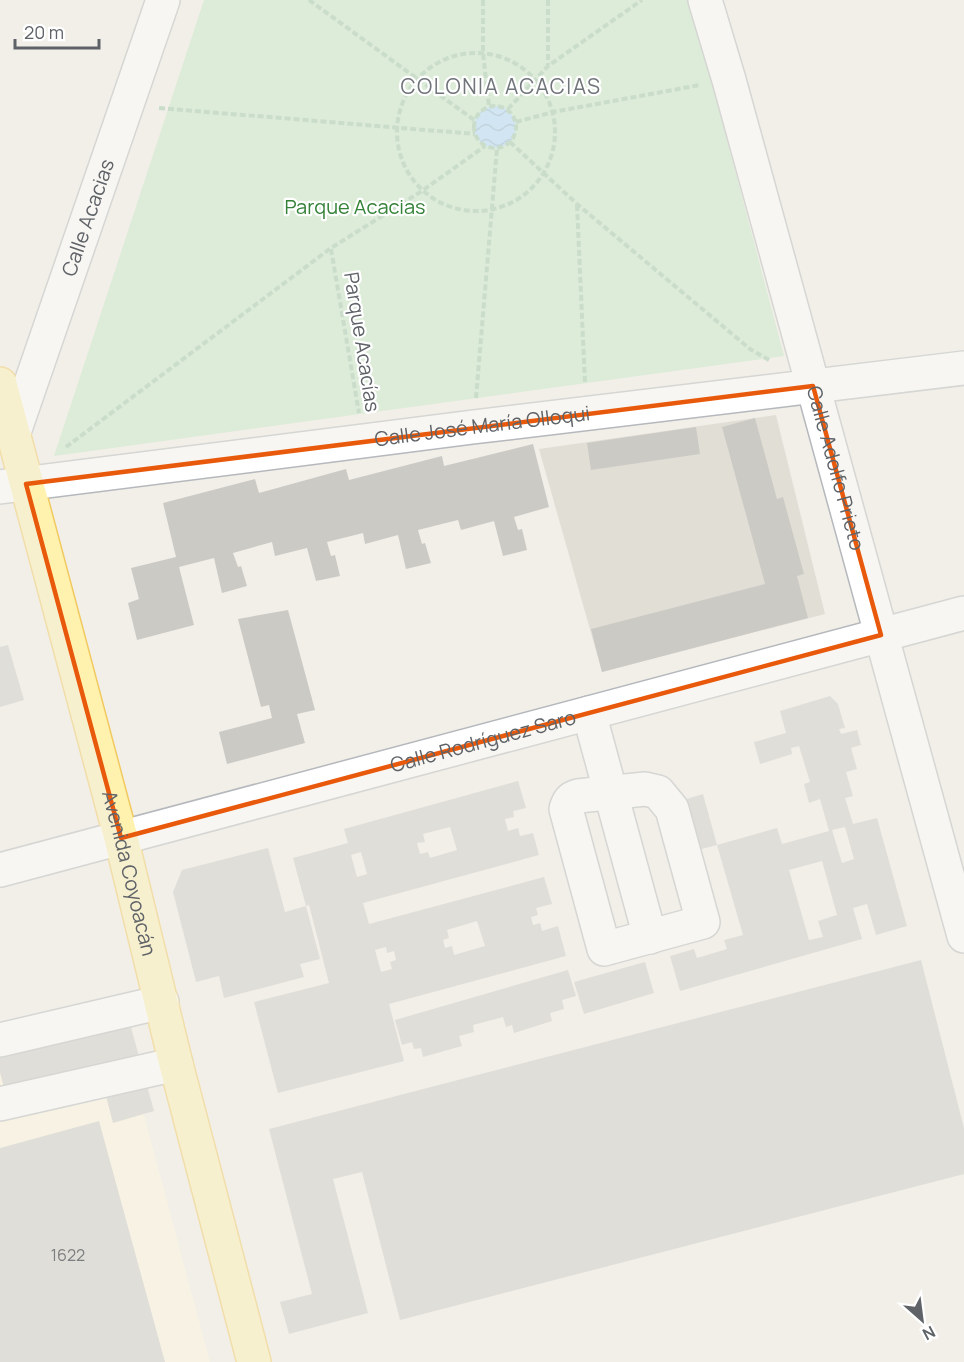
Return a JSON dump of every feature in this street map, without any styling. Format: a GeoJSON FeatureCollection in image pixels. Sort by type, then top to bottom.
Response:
{"type":"FeatureCollection","features":[{"type":"Feature","properties":{"kind":"main road","name":"Avenida Coyoacán"},"geometry":{"type":"LineString","coordinates":[[0,384],[13,435],[13,486],[121,838],[176,1064],[254,1362]]}},
{"type":"Feature","properties":{"kind":"street","name":"Calle Acacias"},"geometry":{"type":"LineString","coordinates":[[13,435],[163,0]]}},
{"type":"Feature","properties":{"kind":"street","name":"Calle Adolfo Prieto"},"geometry":{"type":"LineString","coordinates":[[705,0],[964,936]]}},
{"type":"Feature","properties":{"kind":"street","name":"Calle José María Olloqui"},"geometry":{"type":"LineString","coordinates":[[13,486],[473,427],[964,368]]}},
{"type":"Feature","properties":{"kind":"street","name":"Calle Rodríguez Saro"},"geometry":{"type":"LineString","coordinates":[[0,870],[964,613]]}},
{"type":"Feature","properties":{"kind":"street"},"geometry":{"type":"LineString","coordinates":[[589,713],[650,937]]}},
{"type":"Feature","properties":{"kind":"street"},"geometry":{"type":"LineString","coordinates":[[645,789],[658,792],[672,809],[703,922],[604,949],[566,809],[567,803],[574,797],[610,793],[645,789]]}},
{"type":"Feature","properties":{"kind":"street"},"geometry":{"type":"LineString","coordinates":[[0,1040],[162,1002]]}},
{"type":"Feature","properties":{"kind":"street"},"geometry":{"type":"LineString","coordinates":[[0,1104],[176,1064]]}},
{"type":"Feature","properties":{"kind":"path"},"geometry":{"type":"LineString","coordinates":[[309,0],[474,120]]}},
{"type":"Feature","properties":{"kind":"path"},"geometry":{"type":"LineString","coordinates":[[483,0],[483,53],[489,106]]}},
{"type":"Feature","properties":{"kind":"path"},"geometry":{"type":"LineString","coordinates":[[548,0],[548,66]]}},
{"type":"Feature","properties":{"kind":"path"},"geometry":{"type":"LineString","coordinates":[[507,109],[548,66],[642,0]]}},
{"type":"Feature","properties":{"kind":"path"},"geometry":{"type":"LineString","coordinates":[[483,53],[502,57],[521,66],[536,80],[553,112],[555,133],[552,155],[543,174],[528,192],[492,211],[464,211],[442,204],[422,191],[407,173],[398,150],[396,127],[403,101],[417,79],[436,64],[459,55],[483,53]]}},
{"type":"Feature","properties":{"kind":"path"},"geometry":{"type":"LineString","coordinates":[[516,123],[553,112],[729,80]]}},
{"type":"Feature","properties":{"kind":"path"},"geometry":{"type":"LineString","coordinates":[[127,105],[475,134]]}},
{"type":"Feature","properties":{"kind":"path"},"geometry":{"type":"LineString","coordinates":[[66,448],[331,248],[422,191],[485,146],[497,147],[510,142],[514,136],[516,123],[507,109],[495,105],[489,106],[482,109],[474,120],[475,134],[485,146]]}},
{"type":"Feature","properties":{"kind":"path"},"geometry":{"type":"LineString","coordinates":[[510,142],[577,204],[750,349],[813,386]]}},
{"type":"Feature","properties":{"kind":"path"},"geometry":{"type":"LineString","coordinates":[[473,427],[497,147]]}},
{"type":"Feature","properties":{"kind":"path"},"geometry":{"type":"LineString","coordinates":[[577,204],[586,414]]}},
{"type":"Feature","properties":{"kind":"path","name":"Parque Acacías"},"geometry":{"type":"LineString","coordinates":[[331,248],[360,418]]}},
{"type":"Feature","properties":{"kind":"highlighted area"},"geometry":{"type":"Polygon","coordinates":[[[813,386],[881,635],[121,838],[26,484],[813,386]]]}},
{"type":"Feature","properties":{"kind":"shaded area"},"geometry":{"type":"Polygon","coordinates":[[[776,415],[825,614],[602,672],[539,449],[776,415]]]}},
{"type":"Feature","properties":{"kind":"shaded area"},"geometry":{"type":"Polygon","coordinates":[[[112,995],[210,1362],[0,1362],[0,1025],[112,995]]]}},
{"type":"Feature","properties":{"kind":"green space","name":"Parque Acacias"},"geometry":{"type":"Polygon","coordinates":[[[204,0],[690,0],[784,356],[54,456],[204,0]]]}},
{"type":"Feature","properties":{"kind":"water"},"geometry":{"type":"Polygon","coordinates":[[[495,106],[503,107],[510,112],[515,119],[515,135],[510,142],[503,147],[495,148],[487,147],[480,142],[475,135],[474,127],[475,119],[480,112],[487,107],[495,106]]]}},
{"type":"Feature","properties":{"kind":"building"},"geometry":{"type":"Polygon","coordinates":[[[755,418],[777,499],[783,497],[804,574],[797,576],[808,618],[602,672],[591,629],[765,584],[722,427],[755,418]]]}},
{"type":"Feature","properties":{"kind":"building"},"geometry":{"type":"Polygon","coordinates":[[[696,427],[700,454],[591,470],[587,443],[696,427]]]}},
{"type":"Feature","properties":{"kind":"building"},"geometry":{"type":"Polygon","coordinates":[[[533,444],[549,507],[514,517],[518,530],[522,529],[527,550],[503,556],[494,521],[461,530],[458,520],[418,530],[431,563],[406,569],[398,535],[365,544],[363,533],[327,542],[331,556],[335,555],[340,576],[316,581],[307,548],[275,556],[272,542],[233,553],[238,567],[241,566],[247,586],[222,593],[214,558],[179,567],[194,625],[137,640],[128,603],[139,599],[131,568],[176,557],[163,503],[255,479],[259,493],[346,469],[349,480],[442,456],[444,466],[533,444]]]}},
{"type":"Feature","properties":{"kind":"building"},"geometry":{"type":"Polygon","coordinates":[[[288,610],[315,710],[297,714],[305,743],[227,764],[219,732],[272,718],[269,705],[261,707],[238,619],[288,610]]]}},
{"type":"Feature","properties":{"kind":"building"},"geometry":{"type":"Polygon","coordinates":[[[8,645],[24,700],[0,707],[0,647],[8,645]]]}},
{"type":"Feature","properties":{"kind":"building"},"geometry":{"type":"Polygon","coordinates":[[[830,696],[838,704],[845,728],[839,729],[841,734],[857,730],[861,745],[851,748],[857,769],[846,772],[853,796],[845,798],[853,824],[877,818],[907,926],[876,935],[867,904],[853,908],[862,939],[680,991],[670,956],[694,949],[697,958],[727,949],[724,940],[743,935],[717,845],[777,828],[782,844],[829,831],[820,799],[809,803],[804,784],[810,782],[799,746],[791,748],[792,754],[760,764],[754,742],[786,733],[780,711],[830,696]],[[845,827],[832,830],[842,863],[854,859],[845,827]],[[822,861],[789,870],[809,940],[823,937],[818,921],[837,915],[822,861]]]}},
{"type":"Feature","properties":{"kind":"building"},"geometry":{"type":"Polygon","coordinates":[[[518,781],[526,808],[513,811],[514,817],[505,819],[508,831],[518,828],[520,836],[533,833],[539,855],[363,903],[369,924],[544,877],[552,904],[536,908],[538,915],[531,917],[533,925],[540,923],[542,931],[558,926],[566,956],[389,1004],[404,1061],[278,1093],[254,1002],[329,983],[309,905],[306,906],[293,858],[348,843],[344,829],[518,781]],[[450,827],[423,834],[425,842],[417,843],[420,854],[428,852],[430,858],[457,850],[450,827]],[[361,852],[351,855],[357,877],[367,874],[361,852]],[[477,921],[447,930],[449,938],[443,940],[445,948],[452,946],[454,955],[485,946],[477,921]],[[386,947],[375,950],[381,972],[392,969],[390,962],[396,960],[394,951],[387,953],[386,947]]]}},
{"type":"Feature","properties":{"kind":"building"},"geometry":{"type":"Polygon","coordinates":[[[703,794],[717,845],[694,851],[680,801],[703,794]]]}},
{"type":"Feature","properties":{"kind":"building"},"geometry":{"type":"Polygon","coordinates":[[[268,848],[285,912],[306,906],[320,959],[300,964],[304,977],[224,998],[219,976],[196,982],[173,892],[182,870],[268,848]]]}},
{"type":"Feature","properties":{"kind":"building"},"geometry":{"type":"Polygon","coordinates":[[[921,960],[964,1128],[964,1174],[400,1320],[362,1172],[333,1179],[368,1313],[289,1334],[280,1302],[312,1294],[269,1129],[921,960]]]}},
{"type":"Feature","properties":{"kind":"building"},"geometry":{"type":"Polygon","coordinates":[[[645,962],[654,993],[584,1014],[574,982],[645,962]]]}},
{"type":"Feature","properties":{"kind":"building"},"geometry":{"type":"Polygon","coordinates":[[[568,970],[576,996],[562,1000],[564,1009],[550,1013],[552,1021],[514,1033],[512,1025],[506,1027],[503,1017],[473,1025],[474,1032],[459,1036],[462,1046],[423,1057],[421,1048],[414,1049],[412,1042],[402,1045],[395,1020],[568,970]]]}},
{"type":"Feature","properties":{"kind":"building"},"geometry":{"type":"Polygon","coordinates":[[[129,1020],[154,1111],[113,1123],[102,1081],[9,1106],[0,1073],[0,1033],[129,1020]]]}},
{"type":"Feature","properties":{"kind":"building"},"geometry":{"type":"Polygon","coordinates":[[[99,1121],[165,1362],[0,1362],[0,1148],[99,1121]]]}},
{"type":"Feature","properties":{"kind":"district","name":"COLONIA ACACIAS"},"geometry":{"type":"Point","coordinates":[501,87]}}]}
